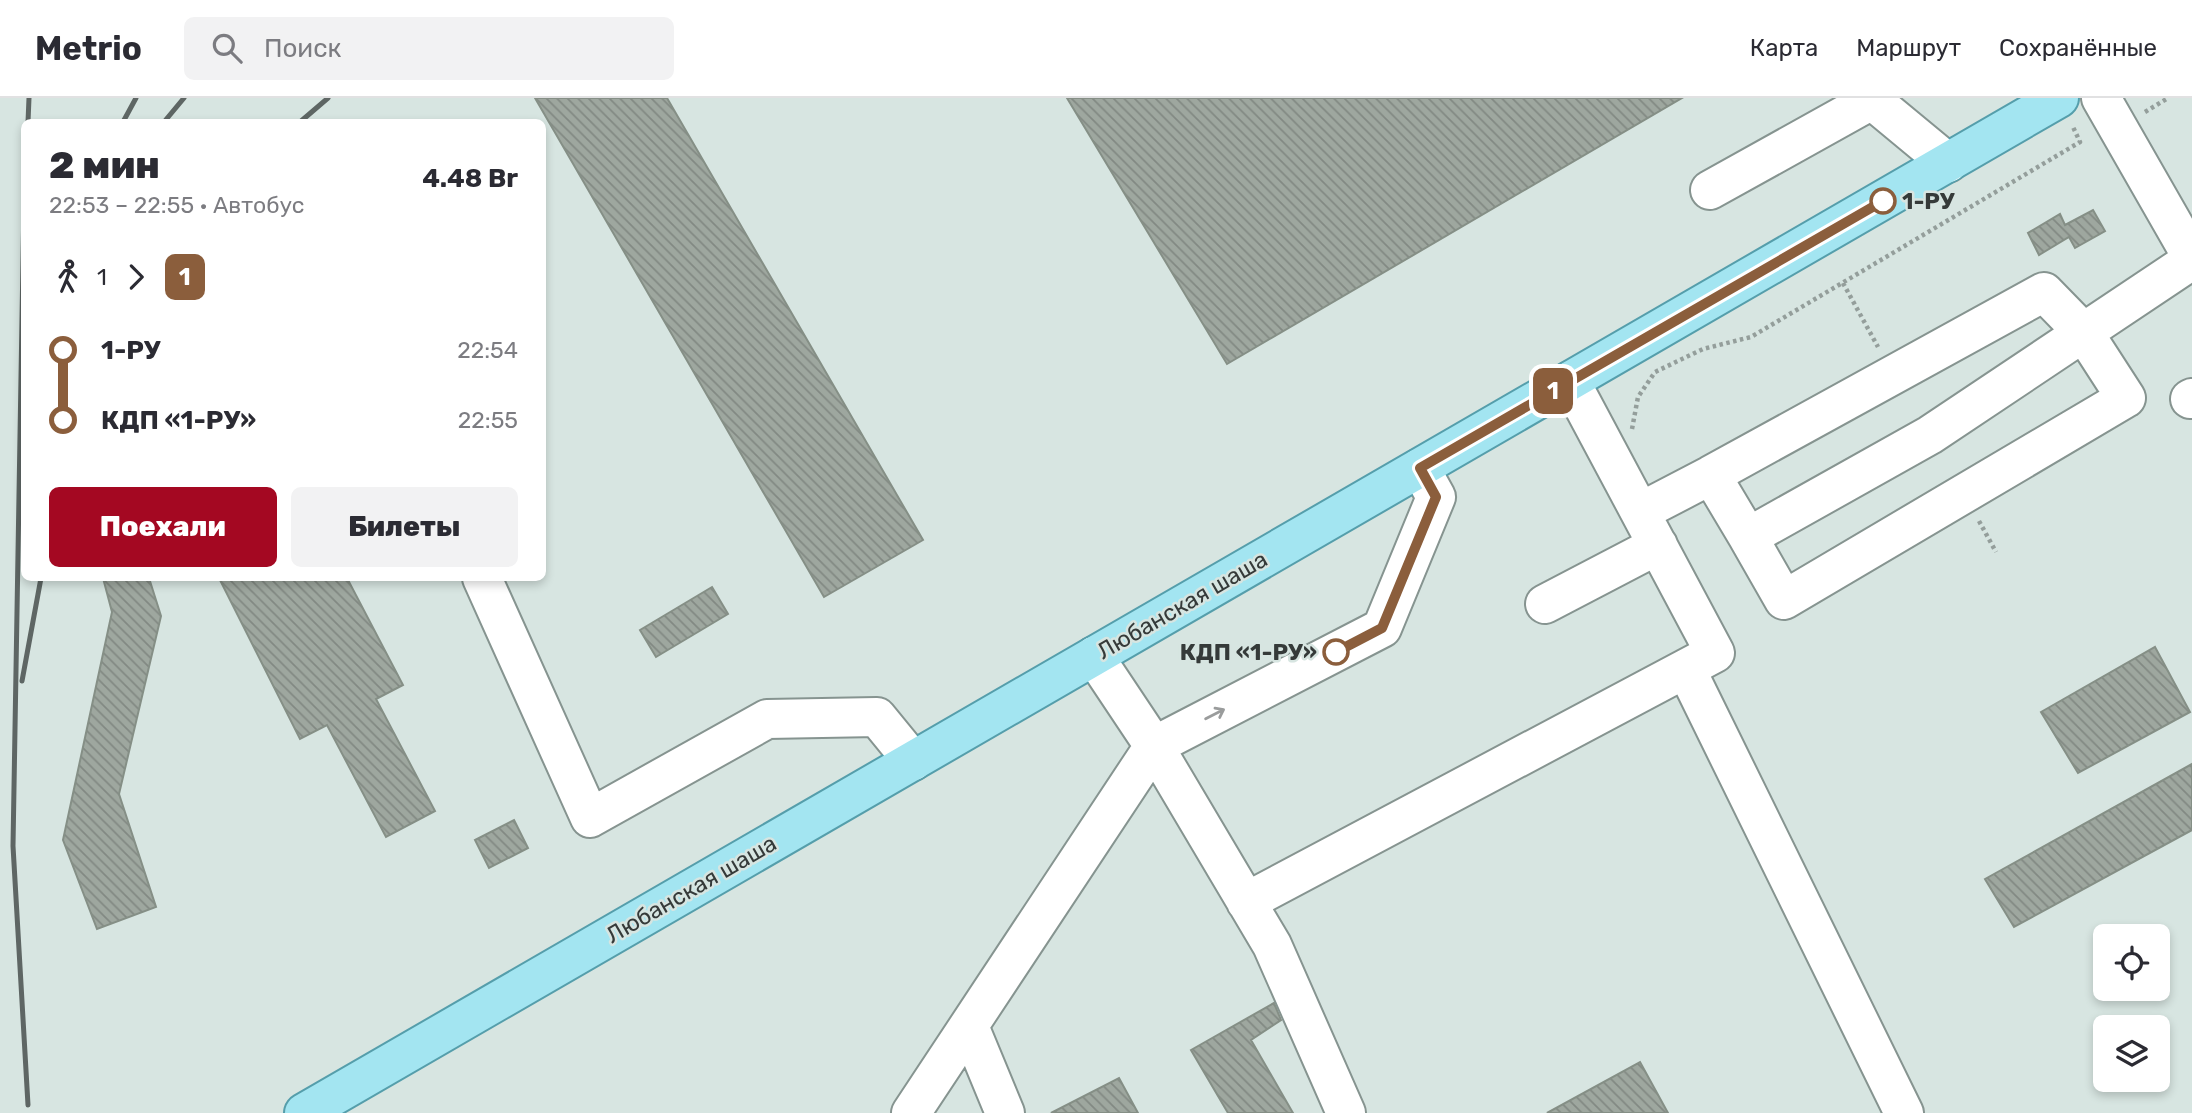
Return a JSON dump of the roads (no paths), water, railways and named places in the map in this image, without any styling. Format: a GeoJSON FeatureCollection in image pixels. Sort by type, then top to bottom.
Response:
{"type":"FeatureCollection","features":[{"type":"Feature","properties":{"kind":"main road","name":"Любанская шаша"},"geometry":{"type":"LineString","coordinates":[[304,1113],[2059,98]]}},
{"type":"Feature","properties":{"kind":"lane"},"geometry":{"type":"LineString","coordinates":[[1748,537],[1930,435],[2192,259],[2101,98]]}},
{"type":"Feature","properties":{"kind":"lane"},"geometry":{"type":"LineString","coordinates":[[1710,190],[1872,100],[1948,163]]}},
{"type":"Feature","properties":{"kind":"lane"},"geometry":{"type":"LineString","coordinates":[[1545,604],[1649,528],[1711,475],[2044,292],[2084,333],[2126,398],[1784,600],[1711,475]]}},
{"type":"Feature","properties":{"kind":"lane"},"geometry":{"type":"LineString","coordinates":[[1246,902],[1715,653],[1570,381]]}},
{"type":"Feature","properties":{"kind":"lane"},"geometry":{"type":"LineString","coordinates":[[911,1113],[1154,746],[1382,628],[1436,497],[1420,468]]}},
{"type":"Feature","properties":{"kind":"lane"},"geometry":{"type":"LineString","coordinates":[[483,581],[590,818],[767,719],[877,718],[913,761]]}},
{"type":"Feature","properties":{"kind":"lane"},"geometry":{"type":"LineString","coordinates":[[1094,656],[1154,746],[1272,945],[1346,1113]]}},
{"type":"Feature","properties":{"kind":"lane"},"geometry":{"type":"LineString","coordinates":[[1686,669],[1904,1113]]}},
{"type":"Feature","properties":{"kind":"lane"},"geometry":{"type":"LineString","coordinates":[[969,1026],[1004,1113]]}},
{"type":"Feature","properties":{"kind":"railway"},"geometry":{"type":"LineString","coordinates":[[28,119],[29,98]]}},
{"type":"Feature","properties":{"kind":"railway"},"geometry":{"type":"LineString","coordinates":[[125,119],[136,98]]}},
{"type":"Feature","properties":{"kind":"railway"},"geometry":{"type":"LineString","coordinates":[[166,119],[184,98]]}},
{"type":"Feature","properties":{"kind":"railway"},"geometry":{"type":"LineString","coordinates":[[304,119],[328,98]]}},
{"type":"Feature","properties":{"kind":"railway"},"geometry":{"type":"LineString","coordinates":[[21,378],[13,846],[28,1105]]}},
{"type":"Feature","properties":{"kind":"railway"},"geometry":{"type":"LineString","coordinates":[[22,681],[40,581]]}},
{"type":"Feature","properties":{"kind":"place","name":"1-РУ"},"geometry":{"type":"Point","coordinates":[1883,201]}},
{"type":"Feature","properties":{"kind":"place","name":"КДП «1-РУ»"},"geometry":{"type":"Point","coordinates":[1336,652]}}]}
